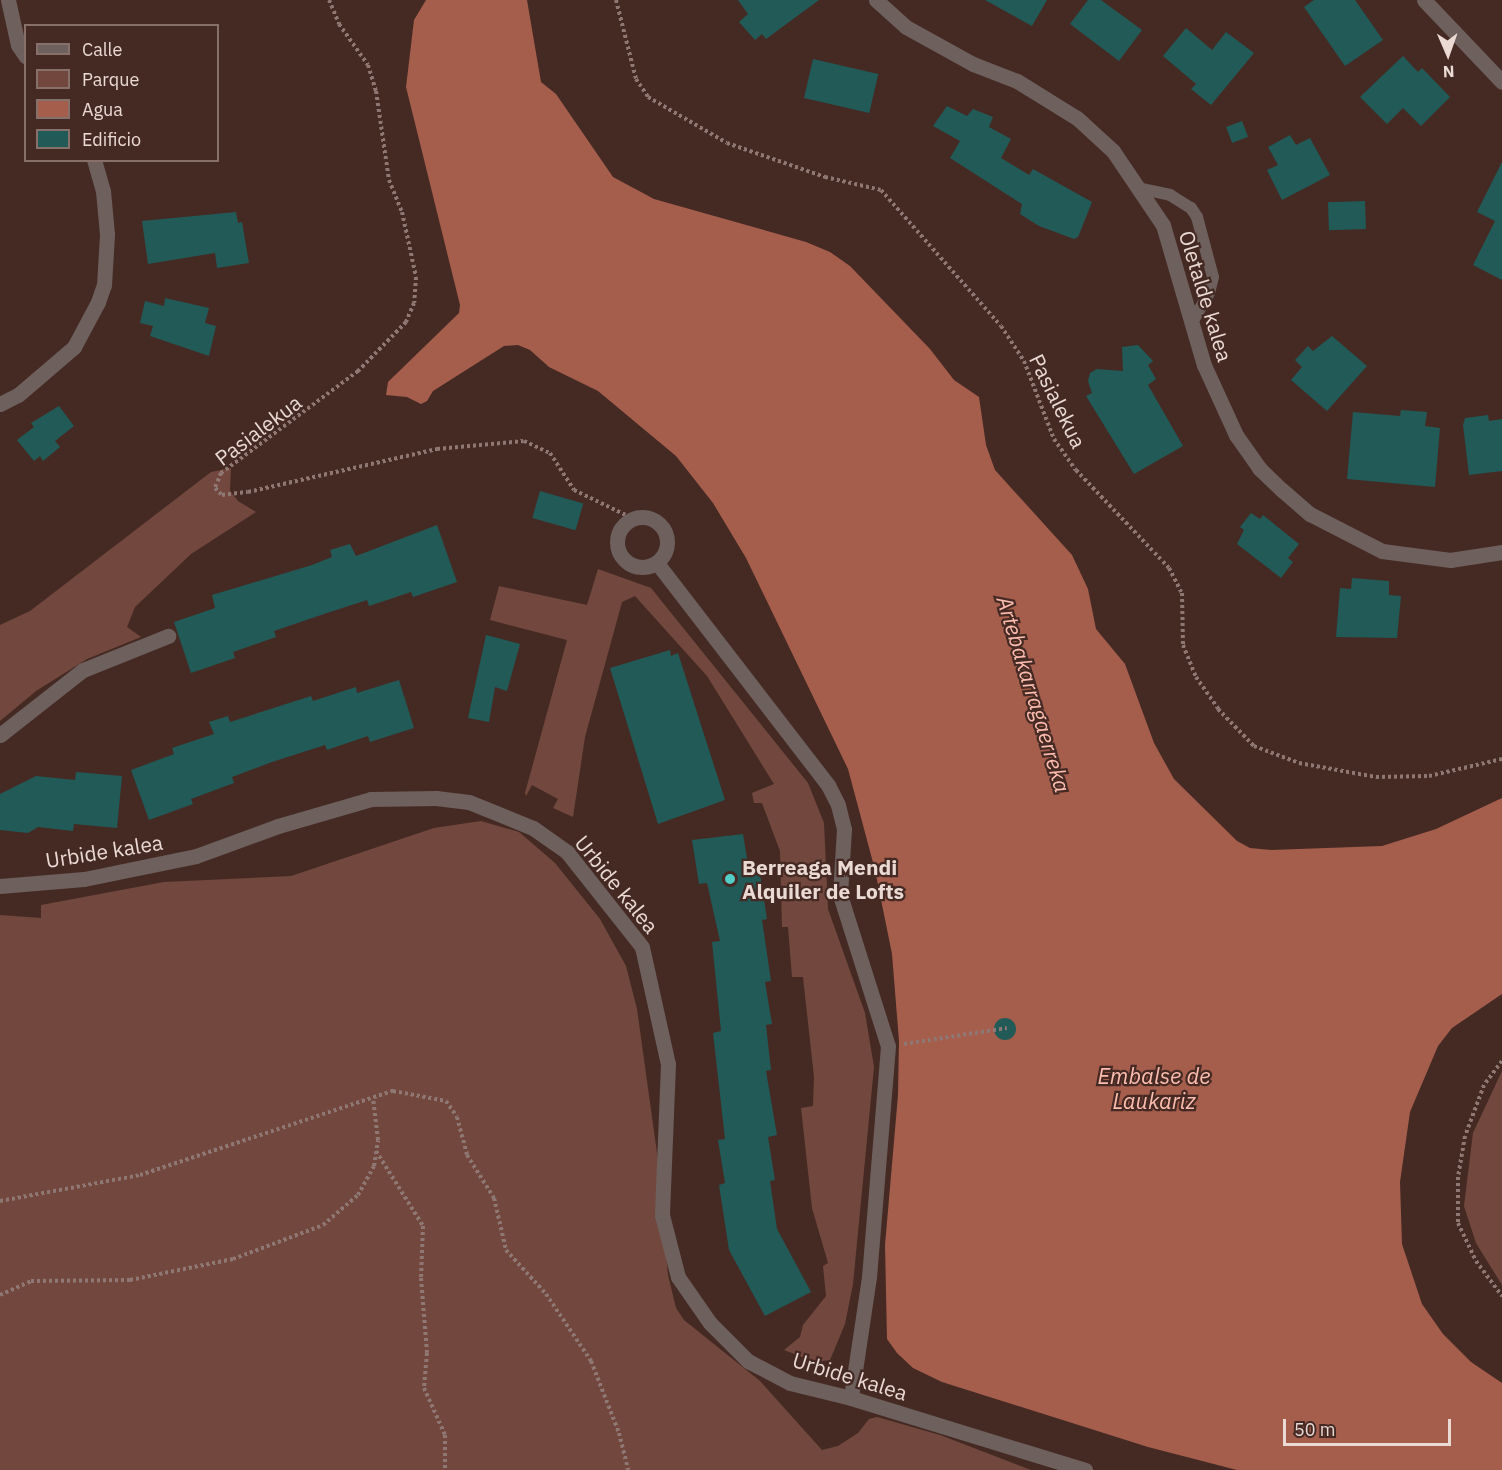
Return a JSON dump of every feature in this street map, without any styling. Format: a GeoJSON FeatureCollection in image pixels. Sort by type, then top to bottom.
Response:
{"type":"FeatureCollection","features":[{"type":"Feature","properties":{"kind":"street"},"geometry":{"type":"LineString","coordinates":[[8,0],[18,45],[24,54]]}},
{"type":"Feature","properties":{"kind":"street","name":"Oletalde kalea"},"geometry":{"type":"LineString","coordinates":[[876,0],[906,27],[972,64],[1017,81],[1077,118],[1113,151],[1162,225],[1204,365],[1236,435],[1260,469],[1310,514],[1382,551],[1450,560],[1502,552]]}},
{"type":"Feature","properties":{"kind":"street"},"geometry":{"type":"LineString","coordinates":[[1424,0],[1502,82]]}},
{"type":"Feature","properties":{"kind":"street"},"geometry":{"type":"LineString","coordinates":[[0,404],[18,395],[74,347],[98,302],[104,285],[107,234],[103,191],[95,162]]}},
{"type":"Feature","properties":{"kind":"street"},"geometry":{"type":"LineString","coordinates":[[632,518],[650,518],[664,529],[667,546],[657,562],[638,568],[620,556],[618,534],[632,518]]}},
{"type":"Feature","properties":{"kind":"street"},"geometry":{"type":"LineString","coordinates":[[657,562],[828,785],[838,805],[844,829],[840,895],[888,1046],[869,1277],[851,1398]]}},
{"type":"Feature","properties":{"kind":"street"},"geometry":{"type":"LineString","coordinates":[[0,735],[83,670],[168,636]]}},
{"type":"Feature","properties":{"kind":"street","name":"Urbide kalea"},"geometry":{"type":"LineString","coordinates":[[0,886],[84,879],[196,856],[278,826],[371,799],[436,798],[469,802],[533,828],[567,852],[634,934],[646,957],[668,1064],[662,1215],[682,1285],[710,1323],[748,1361],[790,1383],[851,1398],[1085,1470]]}},
{"type":"Feature","properties":{"kind":"lane"},"geometry":{"type":"LineString","coordinates":[[1138,188],[1170,195],[1191,208],[1197,217],[1213,277],[1209,293],[1192,322]]}},
{"type":"Feature","properties":{"kind":"path","name":"Pasialekua"},"geometry":{"type":"LineString","coordinates":[[329,0],[339,24],[368,64],[376,92],[389,180],[402,212],[416,277],[414,303],[406,322],[358,371],[220,473],[215,488],[222,495],[248,492],[437,449],[524,441],[550,453],[574,490],[632,518]]}},
{"type":"Feature","properties":{"kind":"path","name":"Pasialekua"},"geometry":{"type":"LineString","coordinates":[[616,0],[636,79],[648,97],[727,143],[825,177],[881,190],[1001,326],[1024,361],[1054,440],[1065,455],[1169,568],[1182,593],[1183,645],[1196,677],[1218,710],[1254,746],[1299,763],[1376,777],[1429,776],[1502,759]]}},
{"type":"Feature","properties":{"kind":"path"},"geometry":{"type":"LineString","coordinates":[[888,1046],[1007,1028]]}},
{"type":"Feature","properties":{"kind":"path"},"geometry":{"type":"LineString","coordinates":[[1502,1060],[1484,1085],[1465,1136],[1458,1177],[1458,1222],[1476,1262],[1502,1296]]}},
{"type":"Feature","properties":{"kind":"path"},"geometry":{"type":"LineString","coordinates":[[0,1201],[140,1175],[393,1091],[446,1101],[457,1117],[467,1155],[494,1198],[506,1250],[546,1293],[591,1361],[620,1432],[628,1470]]}},
{"type":"Feature","properties":{"kind":"path"},"geometry":{"type":"LineString","coordinates":[[0,1295],[31,1281],[130,1281],[233,1259],[323,1225],[358,1195],[374,1166],[376,1151],[373,1098]]}},
{"type":"Feature","properties":{"kind":"path"},"geometry":{"type":"LineString","coordinates":[[376,1151],[423,1226],[421,1278],[428,1353],[424,1388],[445,1435],[445,1470]]}},
{"type":"Feature","properties":{"kind":"green space"},"geometry":{"type":"Polygon","coordinates":[[[231,468],[230,491],[238,501],[256,512],[191,554],[135,607],[127,627],[141,637],[87,659],[36,691],[0,721],[0,625],[30,611],[211,472],[231,468]]]}},
{"type":"Feature","properties":{"kind":"green space"},"geometry":{"type":"Polygon","coordinates":[[[598,569],[651,588],[808,783],[824,823],[828,909],[865,1013],[874,1067],[853,1284],[845,1324],[830,1360],[815,1362],[784,1350],[800,1337],[803,1325],[826,1296],[823,1266],[828,1263],[812,1208],[801,1108],[813,1106],[814,1077],[803,977],[792,977],[788,927],[782,927],[780,851],[762,803],[754,803],[752,793],[774,784],[707,676],[635,596],[622,602],[585,737],[573,817],[553,808],[558,799],[532,785],[526,796],[525,793],[567,640],[490,620],[499,586],[587,605],[598,569]]]}},
{"type":"Feature","properties":{"kind":"green space"},"geometry":{"type":"Polygon","coordinates":[[[481,821],[519,832],[555,863],[600,919],[626,966],[637,1009],[657,1153],[668,1275],[676,1308],[684,1320],[760,1381],[822,1450],[838,1446],[858,1433],[869,1419],[877,1417],[940,1435],[1031,1470],[0,1470],[0,915],[41,918],[41,905],[164,882],[291,876],[434,828],[481,821]]]}},
{"type":"Feature","properties":{"kind":"green space"},"geometry":{"type":"Polygon","coordinates":[[[1502,1071],[1502,1285],[1476,1243],[1464,1206],[1473,1133],[1502,1071]]]}},
{"type":"Feature","properties":{"kind":"water","name":"Embalse de Laukariz"},"geometry":{"type":"Polygon","coordinates":[[[426,0],[527,0],[541,82],[556,94],[613,177],[654,199],[806,242],[830,252],[850,266],[930,349],[954,380],[979,397],[986,445],[995,470],[1072,555],[1088,589],[1096,629],[1125,664],[1154,743],[1174,779],[1237,841],[1250,848],[1271,850],[1382,846],[1436,829],[1502,798],[1502,994],[1452,1028],[1438,1046],[1410,1112],[1400,1182],[1402,1244],[1422,1304],[1443,1334],[1471,1362],[1502,1383],[1502,1470],[1237,1470],[1148,1447],[942,1382],[913,1368],[897,1353],[887,1339],[885,1245],[898,1095],[899,1041],[892,954],[875,870],[848,769],[746,558],[713,503],[676,456],[598,391],[549,367],[530,350],[518,345],[504,346],[433,391],[427,401],[421,404],[407,397],[386,395],[388,382],[459,313],[460,305],[406,87],[414,20],[426,0]]]}},
{"type":"Feature","properties":{"kind":"building"},"geometry":{"type":"Polygon","coordinates":[[[738,0],[819,0],[766,39],[762,34],[755,40],[739,22],[748,14],[738,0]]]}},
{"type":"Feature","properties":{"kind":"building"},"geometry":{"type":"Polygon","coordinates":[[[985,0],[1047,0],[1032,26],[985,0]]]}},
{"type":"Feature","properties":{"kind":"building"},"geometry":{"type":"Polygon","coordinates":[[[1088,0],[1101,0],[1142,30],[1119,61],[1070,24],[1088,0]]]}},
{"type":"Feature","properties":{"kind":"building"},"geometry":{"type":"Polygon","coordinates":[[[1314,0],[1355,0],[1383,40],[1345,66],[1304,7],[1314,0]]]}},
{"type":"Feature","properties":{"kind":"building"},"geometry":{"type":"Polygon","coordinates":[[[1186,28],[1212,50],[1226,32],[1254,53],[1211,105],[1191,89],[1196,84],[1163,56],[1186,28]]]}},
{"type":"Feature","properties":{"kind":"building"},"geometry":{"type":"Polygon","coordinates":[[[1403,56],[1418,72],[1422,68],[1450,97],[1421,126],[1403,108],[1387,124],[1360,97],[1403,56]]]}},
{"type":"Feature","properties":{"kind":"building"},"geometry":{"type":"Polygon","coordinates":[[[813,59],[878,74],[869,113],[804,98],[813,59]]]}},
{"type":"Feature","properties":{"kind":"building"},"geometry":{"type":"Polygon","coordinates":[[[947,106],[967,116],[973,109],[993,117],[989,127],[1011,139],[1001,158],[1029,175],[1033,169],[1092,202],[1078,237],[1074,239],[1039,226],[1020,214],[1022,204],[950,158],[960,141],[933,126],[947,106]]]}},
{"type":"Feature","properties":{"kind":"building"},"geometry":{"type":"Polygon","coordinates":[[[1242,121],[1248,137],[1232,143],[1226,127],[1242,121]]]}},
{"type":"Feature","properties":{"kind":"building"},"geometry":{"type":"Polygon","coordinates":[[[1290,135],[1296,145],[1310,138],[1330,175],[1282,200],[1267,170],[1278,165],[1268,147],[1290,135]]]}},
{"type":"Feature","properties":{"kind":"building"},"geometry":{"type":"Polygon","coordinates":[[[1502,162],[1502,280],[1473,265],[1495,221],[1477,212],[1502,162]]]}},
{"type":"Feature","properties":{"kind":"building"},"geometry":{"type":"Polygon","coordinates":[[[1365,201],[1366,229],[1329,230],[1328,202],[1365,201]]]}},
{"type":"Feature","properties":{"kind":"building"},"geometry":{"type":"Polygon","coordinates":[[[236,212],[238,223],[242,222],[249,263],[217,268],[215,253],[148,264],[142,221],[236,212]]]}},
{"type":"Feature","properties":{"kind":"building"},"geometry":{"type":"Polygon","coordinates":[[[165,298],[209,308],[205,323],[216,326],[209,356],[150,336],[153,326],[140,323],[145,301],[164,306],[165,298]]]}},
{"type":"Feature","properties":{"kind":"building"},"geometry":{"type":"Polygon","coordinates":[[[1332,336],[1367,366],[1327,411],[1291,380],[1302,367],[1295,360],[1308,346],[1313,351],[1332,336]]]}},
{"type":"Feature","properties":{"kind":"building"},"geometry":{"type":"Polygon","coordinates":[[[1138,345],[1153,361],[1148,365],[1156,379],[1148,385],[1183,446],[1134,474],[1086,396],[1092,393],[1088,381],[1090,373],[1097,369],[1123,371],[1122,347],[1138,345]]]}},
{"type":"Feature","properties":{"kind":"building"},"geometry":{"type":"Polygon","coordinates":[[[59,406],[74,426],[55,441],[60,447],[43,461],[40,456],[34,461],[17,440],[34,427],[31,423],[59,406]]]}},
{"type":"Feature","properties":{"kind":"building"},"geometry":{"type":"Polygon","coordinates":[[[1401,410],[1427,412],[1425,426],[1440,428],[1435,487],[1347,479],[1353,412],[1400,416],[1401,410]]]}},
{"type":"Feature","properties":{"kind":"building"},"geometry":{"type":"Polygon","coordinates":[[[1488,415],[1489,421],[1502,419],[1502,471],[1469,475],[1463,425],[1465,418],[1488,415]]]}},
{"type":"Feature","properties":{"kind":"building"},"geometry":{"type":"Polygon","coordinates":[[[540,491],[583,503],[576,530],[532,518],[540,491]]]}},
{"type":"Feature","properties":{"kind":"building"},"geometry":{"type":"Polygon","coordinates":[[[1251,513],[1260,519],[1263,515],[1299,544],[1288,558],[1293,562],[1281,578],[1237,544],[1244,530],[1240,527],[1251,513]]]}},
{"type":"Feature","properties":{"kind":"building"},"geometry":{"type":"Polygon","coordinates":[[[437,525],[457,582],[413,597],[411,592],[369,606],[367,600],[274,631],[276,637],[233,652],[235,658],[191,673],[174,622],[215,608],[212,595],[312,565],[332,557],[330,550],[350,544],[356,556],[437,525]]]}},
{"type":"Feature","properties":{"kind":"building"},"geometry":{"type":"Polygon","coordinates":[[[1352,578],[1389,581],[1389,595],[1401,596],[1397,638],[1336,637],[1340,588],[1351,589],[1352,578]]]}},
{"type":"Feature","properties":{"kind":"building"},"geometry":{"type":"Polygon","coordinates":[[[486,635],[520,644],[507,691],[495,687],[489,722],[468,718],[486,635]]]}},
{"type":"Feature","properties":{"kind":"building"},"geometry":{"type":"Polygon","coordinates":[[[670,650],[671,656],[678,653],[725,800],[658,824],[610,668],[670,650]]]}},
{"type":"Feature","properties":{"kind":"building"},"geometry":{"type":"Polygon","coordinates":[[[399,680],[414,728],[370,742],[368,736],[327,750],[325,745],[272,762],[232,777],[234,783],[191,799],[193,804],[149,820],[131,770],[174,754],[172,748],[214,734],[209,722],[228,716],[230,722],[311,696],[313,701],[356,687],[357,693],[399,680]]]}},
{"type":"Feature","properties":{"kind":"building"},"geometry":{"type":"Polygon","coordinates":[[[76,772],[122,776],[117,828],[74,824],[73,831],[38,827],[28,833],[0,830],[0,794],[36,776],[75,780],[76,772]]]}},
{"type":"Feature","properties":{"kind":"building"},"geometry":{"type":"Polygon","coordinates":[[[743,834],[750,876],[760,874],[767,919],[762,920],[771,981],[765,982],[772,1024],[766,1025],[771,1070],[766,1071],[777,1135],[768,1137],[775,1180],[770,1181],[777,1229],[811,1292],[765,1316],[729,1250],[719,1185],[725,1183],[718,1140],[725,1139],[713,1033],[721,1031],[712,942],[720,941],[707,883],[699,884],[692,840],[743,834]]]}},
{"type":"Feature","properties":{"kind":"building"},"geometry":{"type":"Polygon","coordinates":[[[1005,1018],[1013,1021],[1016,1029],[1013,1037],[1005,1040],[997,1037],[994,1029],[997,1021],[1005,1018]]]}},
{"type":"Feature","properties":{"kind":"place","name":"Berreaga Mendi Alquiler de Lofts"},"geometry":{"type":"Point","coordinates":[730,879]}},
{"type":"Feature","properties":{"kind":"water label","name":"Artebakarragaerreka"},"geometry":{"type":"Point","coordinates":[1034,694]}}]}
